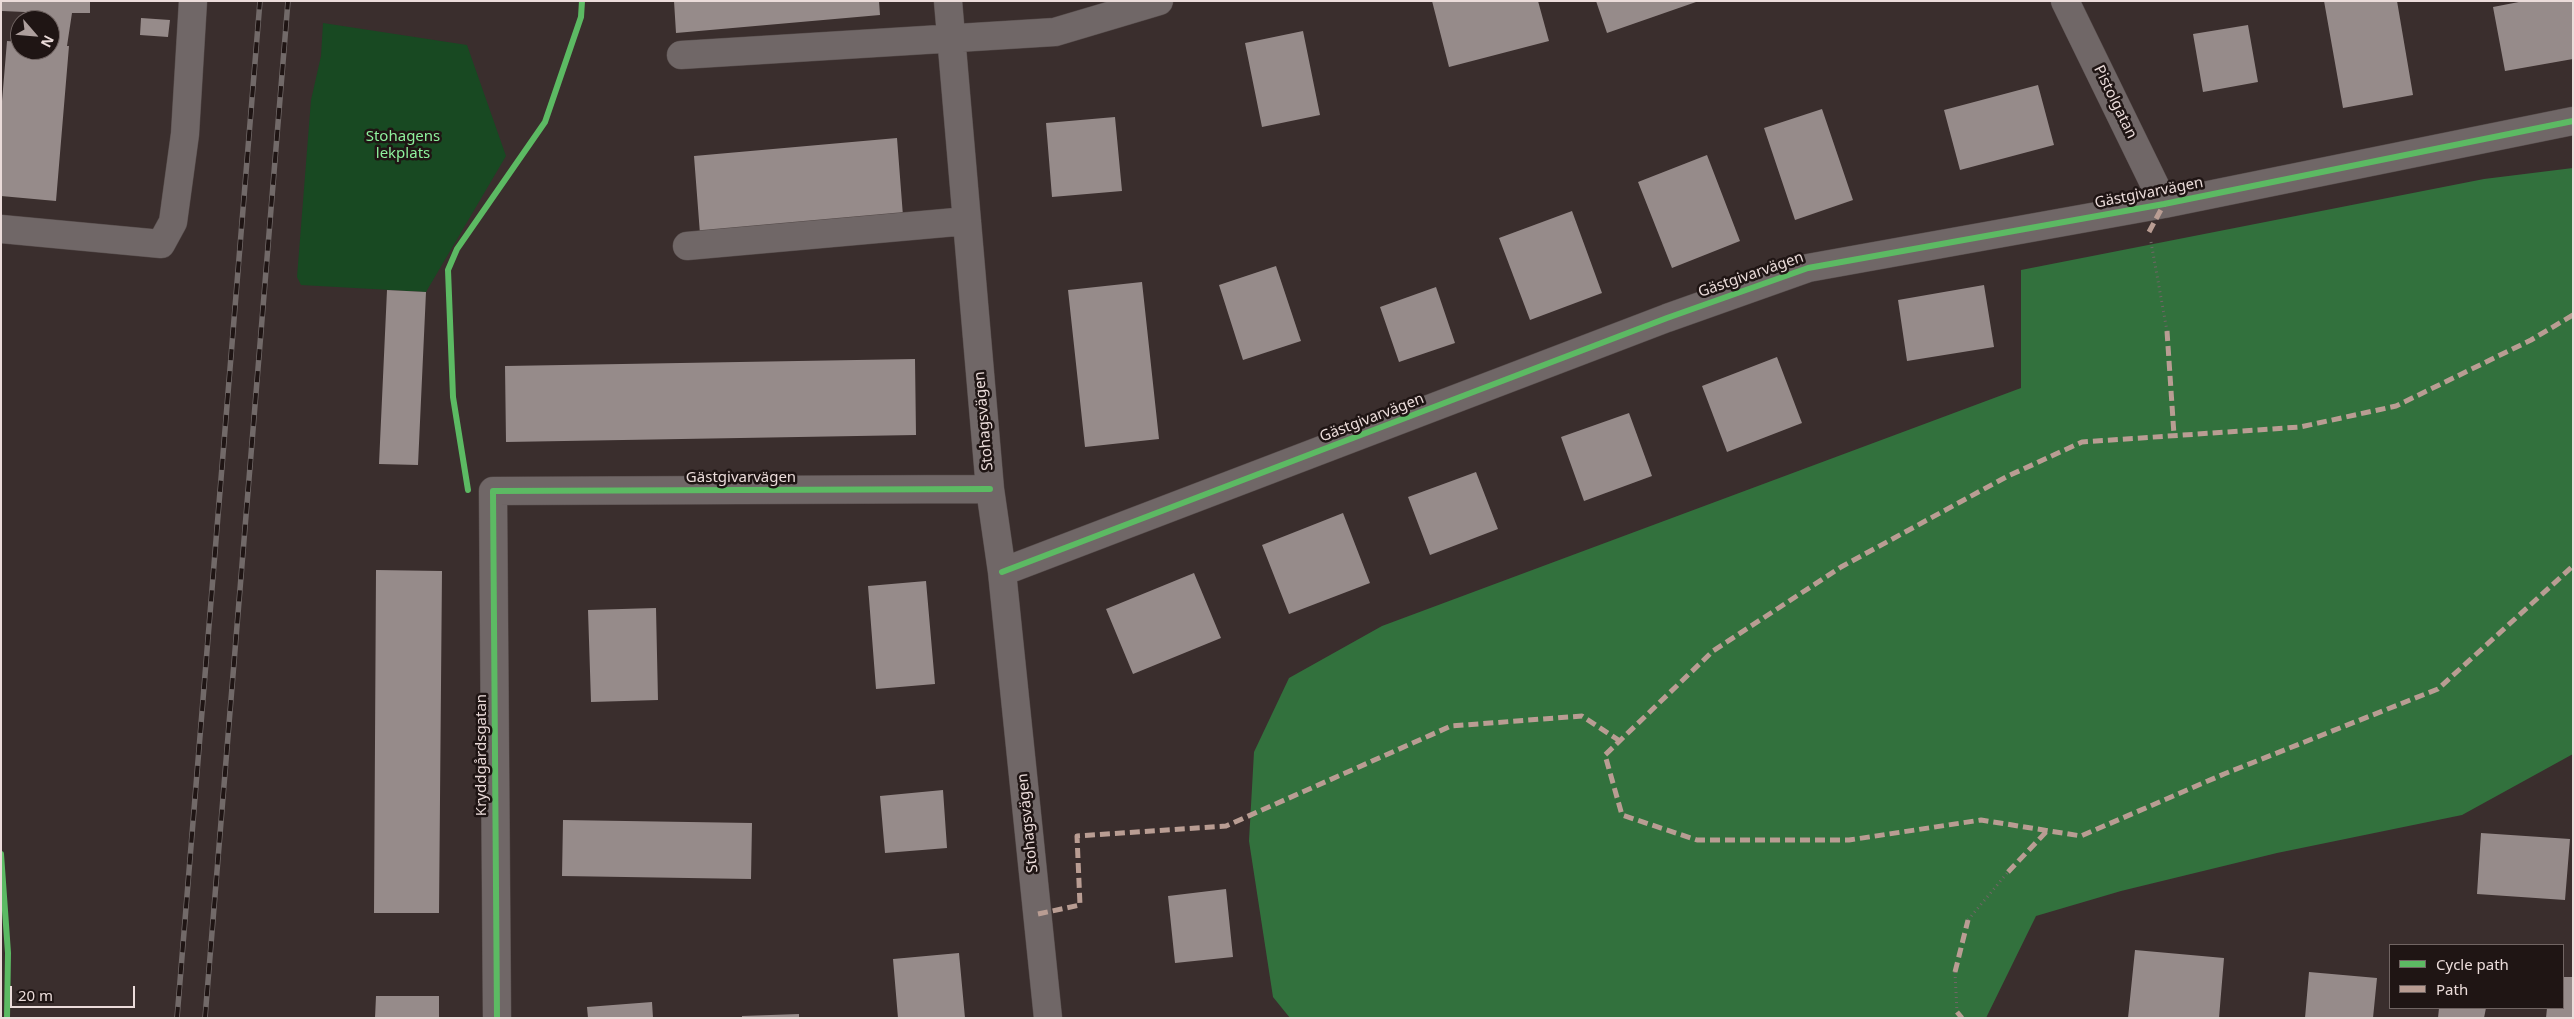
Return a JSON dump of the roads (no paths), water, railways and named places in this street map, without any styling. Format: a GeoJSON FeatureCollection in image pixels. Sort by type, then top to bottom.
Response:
{"type":"FeatureCollection","features":[{"type":"Feature","properties":{"kind":"street"},"geometry":{"type":"LineString","coordinates":[[1,229],[161,244],[173,222],[184,144],[193,1]]}},
{"type":"Feature","properties":{"kind":"street","name":"Stohagsvägen"},"geometry":{"type":"LineString","coordinates":[[948,1],[990,489],[1002,572],[1048,1018]]}},
{"type":"Feature","properties":{"kind":"street"},"geometry":{"type":"LineString","coordinates":[[681,55],[1055,32],[1159,1]]}},
{"type":"Feature","properties":{"kind":"street","name":"Pistolgatan"},"geometry":{"type":"LineString","coordinates":[[2065,1],[2164,204]]}},
{"type":"Feature","properties":{"kind":"street","name":"Gästgivarvägen"},"geometry":{"type":"LineString","coordinates":[[1002,572],[1667,318],[1808,268],[2164,204],[2573,121]]}},
{"type":"Feature","properties":{"kind":"street"},"geometry":{"type":"LineString","coordinates":[[687,246],[967,221]]}},
{"type":"Feature","properties":{"kind":"street","name":"Gästgivarvägen"},"geometry":{"type":"LineString","coordinates":[[493,491],[990,489]]}},
{"type":"Feature","properties":{"kind":"street","name":"Kryddgårdsgatan"},"geometry":{"type":"LineString","coordinates":[[493,491],[497,1018]]}},
{"type":"Feature","properties":{"kind":"railway"},"geometry":{"type":"LineString","coordinates":[[177,1018],[260,1]]}},
{"type":"Feature","properties":{"kind":"railway"},"geometry":{"type":"LineString","coordinates":[[205,1018],[288,1]]}},
{"type":"Feature","properties":{"kind":"park label","name":"Stohagens lekplats"},"geometry":{"type":"Point","coordinates":[403,146]}}]}
